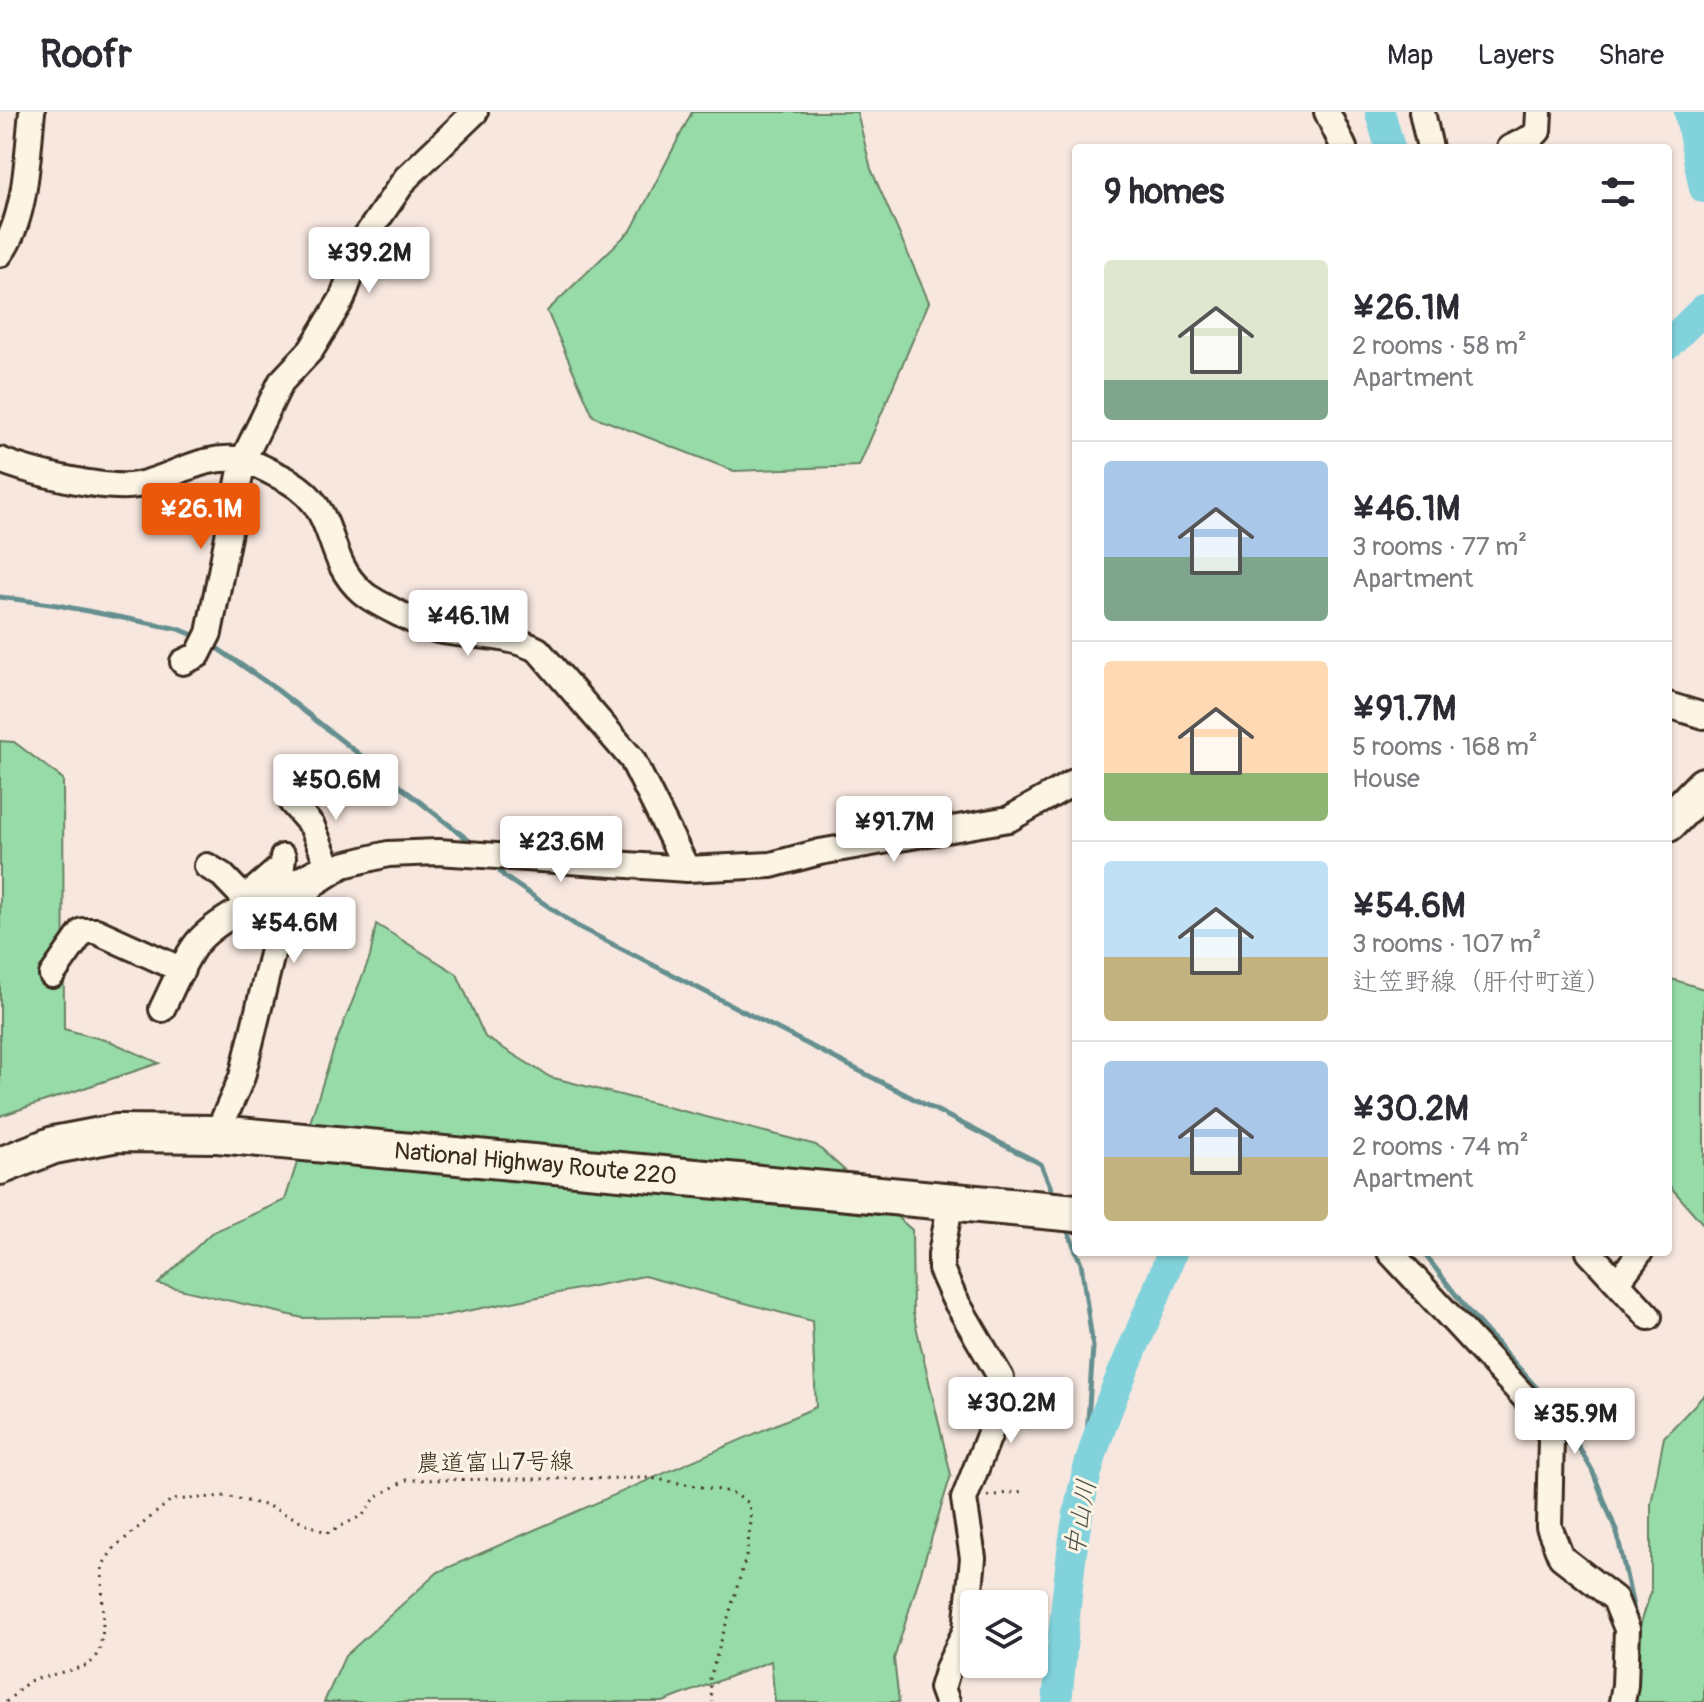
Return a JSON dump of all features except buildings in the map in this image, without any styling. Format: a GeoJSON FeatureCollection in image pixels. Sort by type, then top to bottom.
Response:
{"type":"FeatureCollection","features":[{"type":"Feature","properties":{"kind":"highway"},"geometry":{"type":"LineString","coordinates":[[1672,819],[1704,786]]}},
{"type":"Feature","properties":{"kind":"highway","name":"National Highway Route 220"},"geometry":{"type":"LineString","coordinates":[[0,1166],[54,1145],[117,1133],[217,1134],[1072,1213]]}},
{"type":"Feature","properties":{"kind":"street"},"geometry":{"type":"LineString","coordinates":[[0,254],[9,242],[22,197],[32,112]]}},
{"type":"Feature","properties":{"kind":"street"},"geometry":{"type":"LineString","coordinates":[[183,662],[198,655],[209,633],[243,460],[281,382],[311,350],[342,299],[364,239],[406,178],[475,112]]}},
{"type":"Feature","properties":{"kind":"street"},"geometry":{"type":"LineString","coordinates":[[1327,112],[1342,144]]}},
{"type":"Feature","properties":{"kind":"street"},"geometry":{"type":"LineString","coordinates":[[1422,112],[1429,144]]}},
{"type":"Feature","properties":{"kind":"street"},"geometry":{"type":"LineString","coordinates":[[1518,144],[1538,131],[1539,112]]}},
{"type":"Feature","properties":{"kind":"street"},"geometry":{"type":"LineString","coordinates":[[0,460],[15,466],[108,485],[136,485],[213,458],[243,460],[285,478],[311,497],[323,513],[346,576],[364,594],[435,629],[519,640],[538,650],[632,759],[687,869]]}},
{"type":"Feature","properties":{"kind":"street"},"geometry":{"type":"LineString","coordinates":[[1672,706],[1704,716]]}},
{"type":"Feature","properties":{"kind":"street"},"geometry":{"type":"LineString","coordinates":[[162,1009],[194,947],[214,925],[249,902],[330,868],[388,854],[438,852],[687,869],[771,865],[820,852],[1009,819],[1072,784]]}},
{"type":"Feature","properties":{"kind":"street"},"geometry":{"type":"LineString","coordinates":[[292,803],[312,826],[330,868]]}},
{"type":"Feature","properties":{"kind":"street"},"geometry":{"type":"LineString","coordinates":[[249,902],[282,866],[283,857]]}},
{"type":"Feature","properties":{"kind":"street"},"geometry":{"type":"LineString","coordinates":[[207,866],[222,875],[249,902]]}},
{"type":"Feature","properties":{"kind":"street"},"geometry":{"type":"LineString","coordinates":[[217,1134],[242,1077],[279,925],[330,868]]}},
{"type":"Feature","properties":{"kind":"street"},"geometry":{"type":"LineString","coordinates":[[52,975],[83,931],[96,931],[182,970]]}},
{"type":"Feature","properties":{"kind":"street"},"geometry":{"type":"LineString","coordinates":[[947,1702],[942,1688],[966,1630],[973,1558],[964,1499],[995,1420],[1001,1378],[954,1298],[941,1269],[951,1201]]}},
{"type":"Feature","properties":{"kind":"street"},"geometry":{"type":"LineString","coordinates":[[1394,1256],[1543,1417],[1551,1438],[1549,1527],[1561,1557],[1615,1599],[1627,1629],[1622,1702]]}},
{"type":"Feature","properties":{"kind":"street"},"geometry":{"type":"LineString","coordinates":[[1593,1256],[1649,1317]]}},
{"type":"Feature","properties":{"kind":"street"},"geometry":{"type":"LineString","coordinates":[[1618,1282],[1637,1256]]}},
{"type":"Feature","properties":{"kind":"path","name":"農道富山7号線"},"geometry":{"type":"LineString","coordinates":[[6,1702],[29,1681],[89,1665],[99,1652],[103,1630],[102,1566],[114,1548],[171,1500],[226,1496],[268,1506],[327,1533],[363,1515],[376,1497],[406,1480],[650,1478],[731,1492],[749,1503],[751,1522],[746,1557],[710,1678],[712,1702]]}},
{"type":"Feature","properties":{"kind":"path"},"geometry":{"type":"LineString","coordinates":[[964,1499],[1024,1491]]}},
{"type":"Feature","properties":{"kind":"green space"},"geometry":{"type":"Polygon","coordinates":[[[692,112],[857,112],[871,169],[929,302],[859,466],[734,471],[593,416],[547,311],[632,229],[692,112]]]}},
{"type":"Feature","properties":{"kind":"green space"},"geometry":{"type":"Polygon","coordinates":[[[0,741],[14,742],[63,779],[64,1029],[112,1042],[159,1063],[0,1116],[0,741]]]}},
{"type":"Feature","properties":{"kind":"green space"},"geometry":{"type":"Polygon","coordinates":[[[376,924],[457,974],[485,1037],[550,1077],[816,1145],[912,1230],[913,1313],[951,1475],[894,1659],[899,1702],[775,1702],[771,1661],[663,1702],[324,1702],[345,1656],[438,1572],[816,1407],[812,1321],[644,1276],[442,1316],[303,1318],[158,1284],[211,1233],[285,1200],[335,1045],[370,957],[376,924]]]}},
{"type":"Feature","properties":{"kind":"green space"},"geometry":{"type":"Polygon","coordinates":[[[1672,979],[1704,989],[1704,1225],[1672,1189],[1672,979]]]}},
{"type":"Feature","properties":{"kind":"green space"},"geometry":{"type":"Polygon","coordinates":[[[1704,1395],[1704,1702],[1615,1702],[1651,1592],[1651,1504],[1664,1437],[1704,1395]]]}},
{"type":"Feature","properties":{"kind":"waterway","name":"中山川"},"geometry":{"type":"LineString","coordinates":[[1380,112],[1389,144]]}},
{"type":"Feature","properties":{"kind":"waterway","name":"中山川"},"geometry":{"type":"LineString","coordinates":[[1689,112],[1704,188]]}},
{"type":"Feature","properties":{"kind":"waterway","name":"中山川"},"geometry":{"type":"LineString","coordinates":[[1672,340],[1704,309]]}},
{"type":"Feature","properties":{"kind":"waterway"},"geometry":{"type":"LineString","coordinates":[[0,597],[179,629],[198,637]]}},
{"type":"Feature","properties":{"kind":"waterway"},"geometry":{"type":"LineString","coordinates":[[211,644],[276,689],[476,846]]}},
{"type":"Feature","properties":{"kind":"waterway"},"geometry":{"type":"LineString","coordinates":[[494,865],[505,877],[577,926],[1041,1164],[1055,1198]]}},
{"type":"Feature","properties":{"kind":"waterway"},"geometry":{"type":"LineString","coordinates":[[1066,1226],[1072,1241]]}},
{"type":"Feature","properties":{"kind":"waterway"},"geometry":{"type":"LineString","coordinates":[[1078,1256],[1093,1347],[1087,1435],[1091,1459]]}},
{"type":"Feature","properties":{"kind":"waterway","name":"中山川"},"geometry":{"type":"LineString","coordinates":[[1057,1702],[1069,1577],[1084,1484],[1110,1403],[1170,1256]]}},
{"type":"Feature","properties":{"kind":"waterway"},"geometry":{"type":"LineString","coordinates":[[1426,1256],[1469,1312],[1558,1412],[1592,1470],[1617,1533],[1637,1625]]}},
{"type":"Feature","properties":{"kind":"waterway"},"geometry":{"type":"LineString","coordinates":[[1637,1657],[1638,1635]]}}]}
